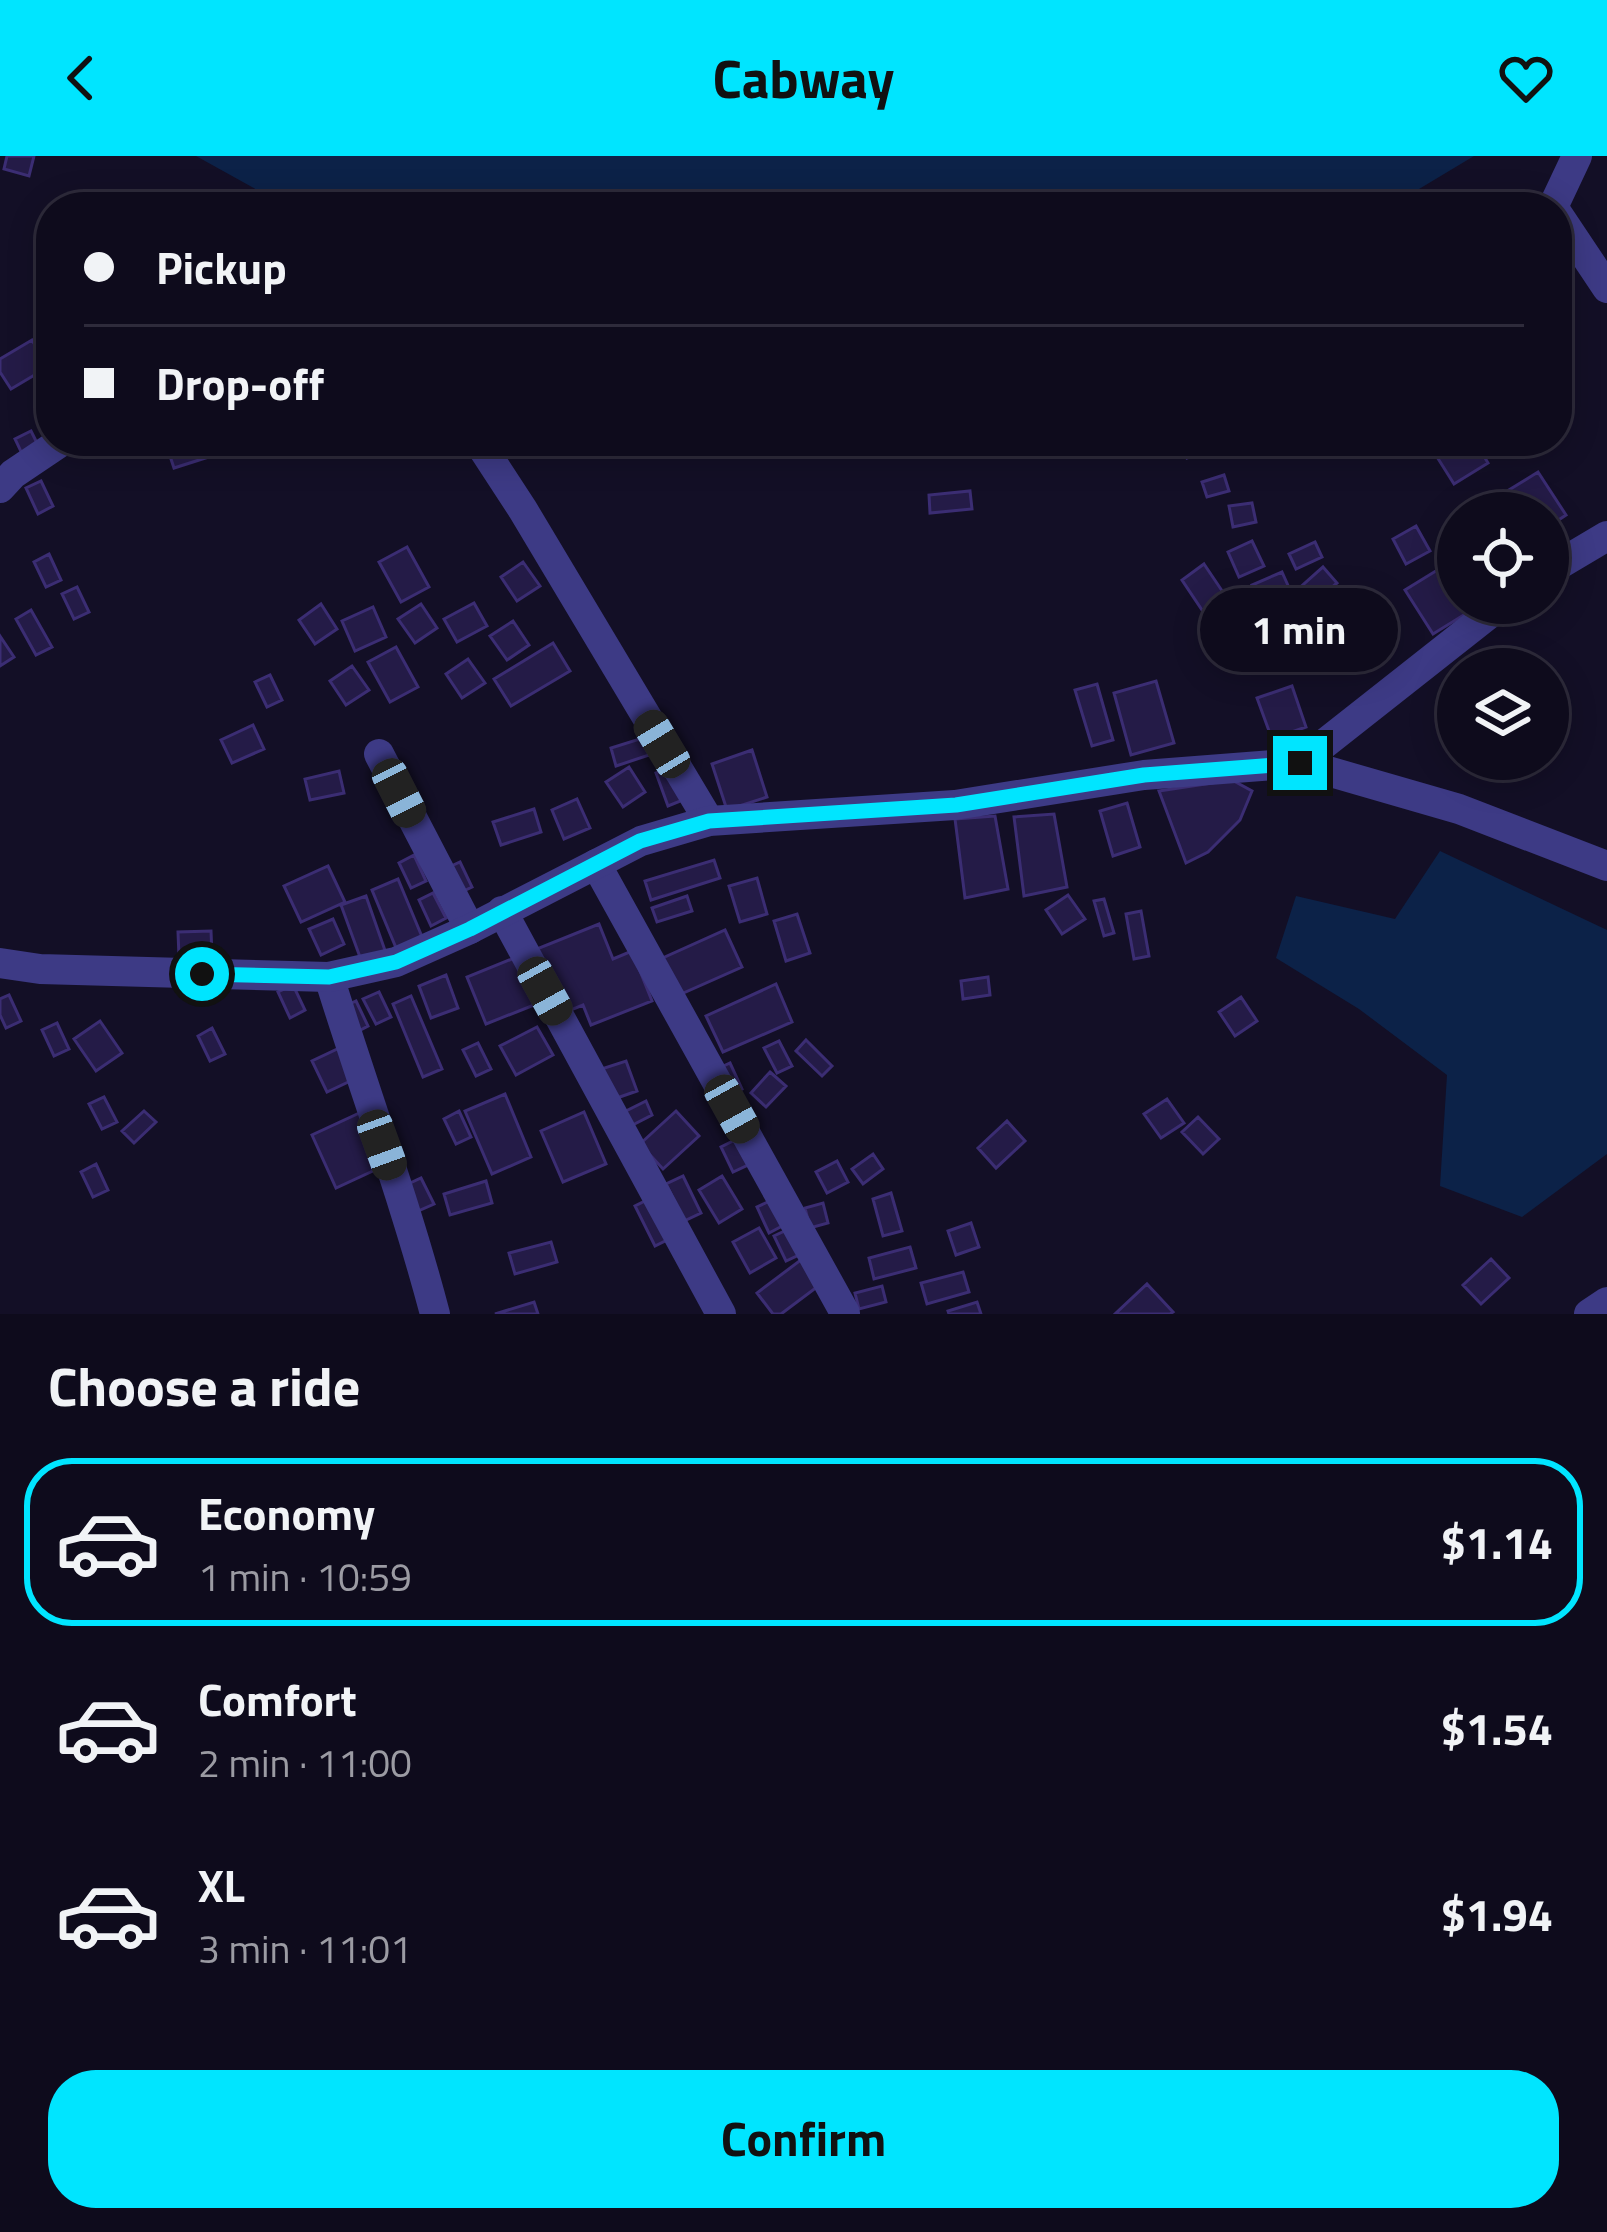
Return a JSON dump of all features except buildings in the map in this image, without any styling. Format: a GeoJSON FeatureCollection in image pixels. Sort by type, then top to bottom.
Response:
{"type":"FeatureCollection","features":[{"type":"Feature","properties":{"kind":"street"},"geometry":{"type":"LineString","coordinates":[[1562,192],[1577,156]]}},
{"type":"Feature","properties":{"kind":"street"},"geometry":{"type":"LineString","coordinates":[[1572,236],[1607,288]]}},
{"type":"Feature","properties":{"kind":"street"},"geometry":{"type":"LineString","coordinates":[[0,488],[40,456]]}},
{"type":"Feature","properties":{"kind":"street"},"geometry":{"type":"LineString","coordinates":[[488,456],[709,821]]}},
{"type":"Feature","properties":{"kind":"street"},"geometry":{"type":"LineString","coordinates":[[1569,559],[1607,536]]}},
{"type":"Feature","properties":{"kind":"street"},"geometry":{"type":"LineString","coordinates":[[1300,763],[1476,624]]}},
{"type":"Feature","properties":{"kind":"street"},"geometry":{"type":"LineString","coordinates":[[379,754],[470,929]]}},
{"type":"Feature","properties":{"kind":"street"},"geometry":{"type":"LineString","coordinates":[[0,963],[40,969],[329,977],[396,962],[640,841],[709,821],[956,805],[1144,775],[1300,763],[1459,809],[1607,866]]}},
{"type":"Feature","properties":{"kind":"street"},"geometry":{"type":"LineString","coordinates":[[596,864],[845,1313]]}},
{"type":"Feature","properties":{"kind":"street"},"geometry":{"type":"LineString","coordinates":[[502,911],[722,1314]]}},
{"type":"Feature","properties":{"kind":"street"},"geometry":{"type":"LineString","coordinates":[[329,977],[408,1216],[435,1314]]}},
{"type":"Feature","properties":{"kind":"street"},"geometry":{"type":"LineString","coordinates":[[1589,1314],[1607,1302]]}},
{"type":"Feature","properties":{"kind":"water"},"geometry":{"type":"Polygon","coordinates":[[[196,156],[1474,156],[1414,192],[261,192],[196,156]]]}},
{"type":"Feature","properties":{"kind":"water"},"geometry":{"type":"Polygon","coordinates":[[[1440,851],[1607,930],[1607,1154],[1522,1217],[1440,1186],[1447,1075],[1359,1009],[1276,958],[1296,896],[1395,919],[1440,851]]]}},
{"type":"Feature","properties":{"kind":"route"},"geometry":{"type":"LineString","coordinates":[[202,974],[329,977],[396,962],[640,841],[709,821],[956,805],[1144,775],[1300,763]]}}]}
